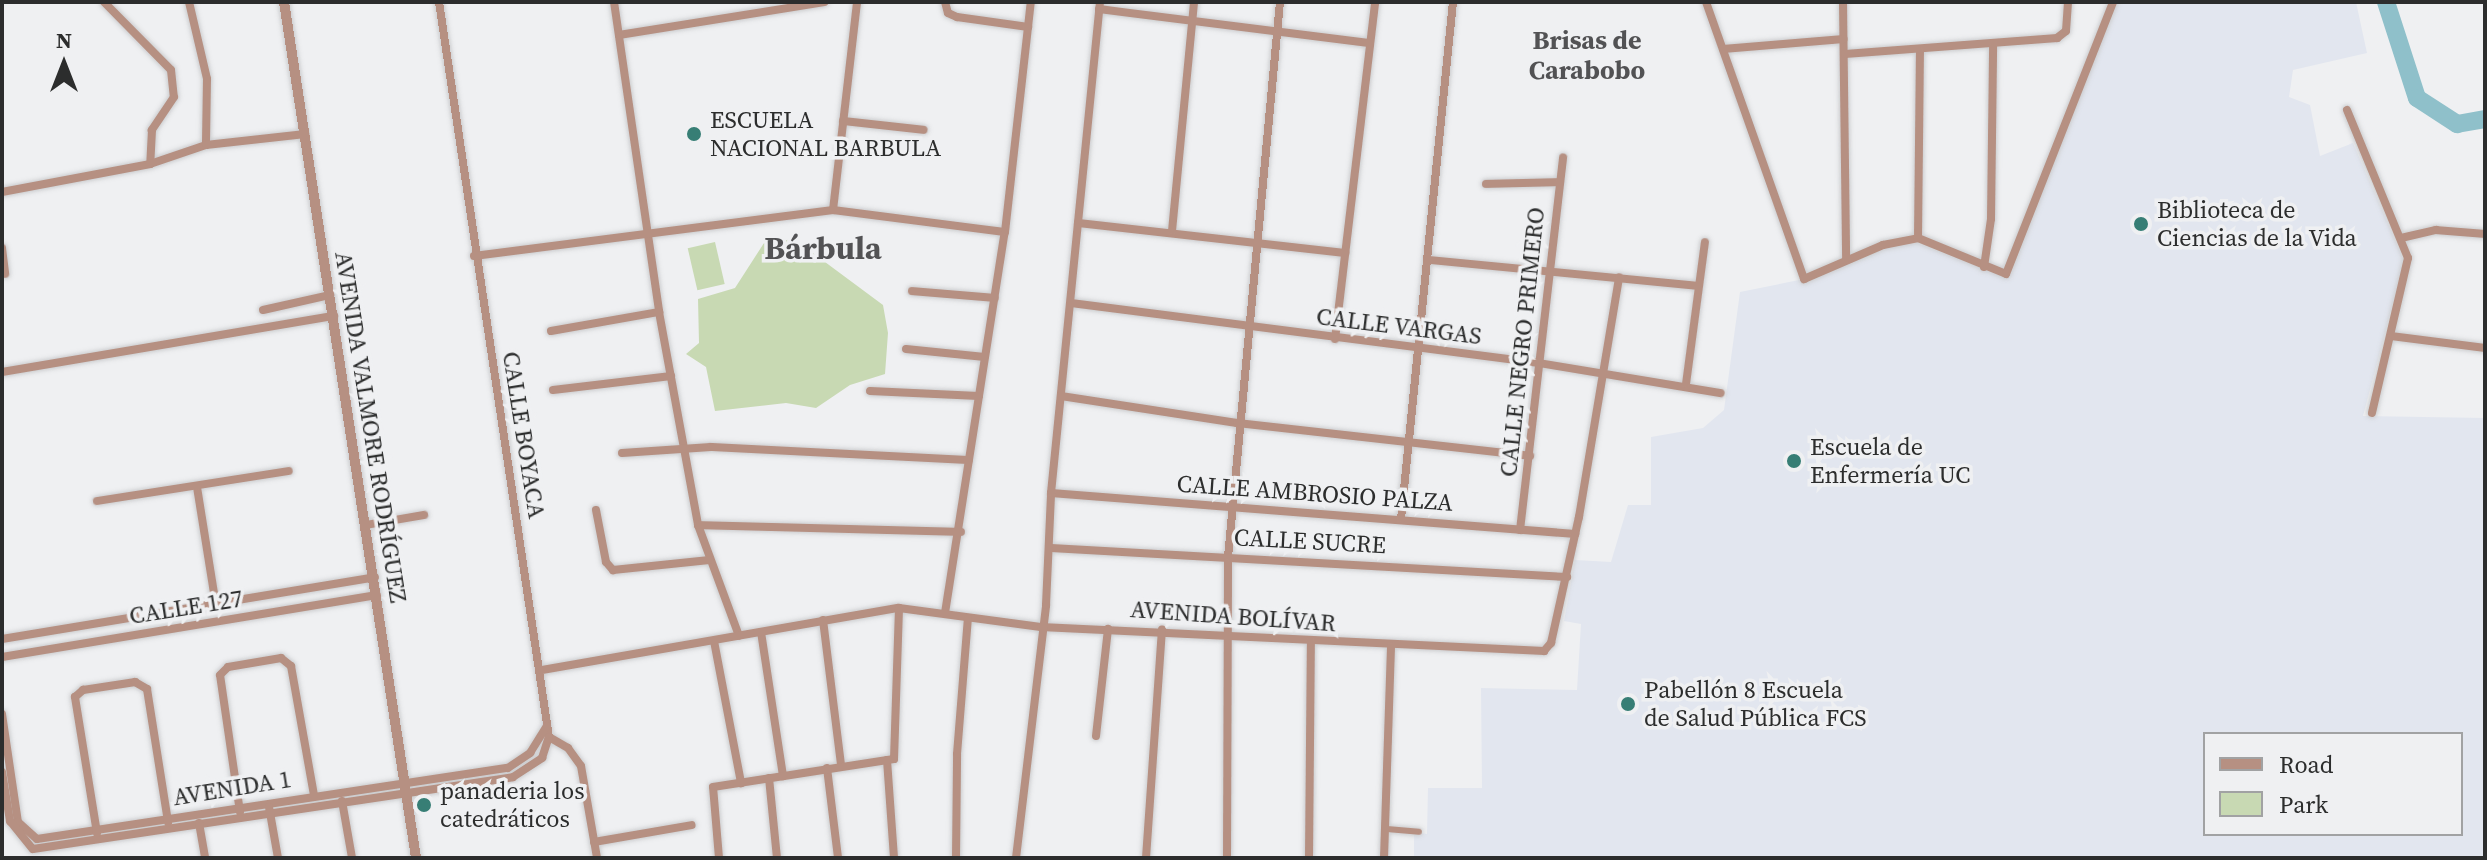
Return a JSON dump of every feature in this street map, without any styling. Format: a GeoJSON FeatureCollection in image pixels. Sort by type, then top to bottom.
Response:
{"type":"FeatureCollection","features":[{"type":"Feature","properties":{"kind":"street"},"geometry":{"type":"LineString","coordinates":[[104,2],[171,70],[174,97],[152,130],[150,164]]}},
{"type":"Feature","properties":{"kind":"street"},"geometry":{"type":"LineString","coordinates":[[189,2],[207,79],[206,145]]}},
{"type":"Feature","properties":{"kind":"street","name":"AVENIDA VALMORE RODRÍGUEZ"},"geometry":{"type":"LineString","coordinates":[[284,2],[416,858]]}},
{"type":"Feature","properties":{"kind":"street","name":"CALLE BOYACA"},"geometry":{"type":"LineString","coordinates":[[439,2],[474,256],[542,670],[549,737]]}},
{"type":"Feature","properties":{"kind":"street"},"geometry":{"type":"LineString","coordinates":[[614,2],[659,312],[698,525],[709,560],[735,615],[739,636]]}},
{"type":"Feature","properties":{"kind":"street"},"geometry":{"type":"LineString","coordinates":[[619,35],[824,2]]}},
{"type":"Feature","properties":{"kind":"street"},"geometry":{"type":"LineString","coordinates":[[833,210],[857,2]]}},
{"type":"Feature","properties":{"kind":"street"},"geometry":{"type":"LineString","coordinates":[[945,2],[948,13],[957,17],[1028,27]]}},
{"type":"Feature","properties":{"kind":"street"},"geometry":{"type":"LineString","coordinates":[[945,613],[961,532],[969,460],[1005,232],[1031,2]]}},
{"type":"Feature","properties":{"kind":"street"},"geometry":{"type":"LineString","coordinates":[[1172,231],[1194,2]]}},
{"type":"Feature","properties":{"kind":"street"},"geometry":{"type":"LineString","coordinates":[[1227,858],[1230,649],[1225,635],[1228,557],[1237,423],[1260,243],[1280,2]]}},
{"type":"Feature","properties":{"kind":"street"},"geometry":{"type":"LineString","coordinates":[[1335,339],[1375,2]]}},
{"type":"Feature","properties":{"kind":"street"},"geometry":{"type":"LineString","coordinates":[[1401,519],[1430,260],[1453,2]]}},
{"type":"Feature","properties":{"kind":"street"},"geometry":{"type":"LineString","coordinates":[[1706,2],[1804,279],[1846,260],[1918,238],[2004,275],[2009,271],[2113,2]]}},
{"type":"Feature","properties":{"kind":"street"},"geometry":{"type":"LineString","coordinates":[[1843,2],[1846,260]]}},
{"type":"Feature","properties":{"kind":"street"},"geometry":{"type":"LineString","coordinates":[[1845,54],[1920,51],[2064,36],[2068,2]]}},
{"type":"Feature","properties":{"kind":"street"},"geometry":{"type":"LineString","coordinates":[[1016,858],[1051,548],[1051,493],[1100,6],[1192,22],[1369,43]]}},
{"type":"Feature","properties":{"kind":"street"},"geometry":{"type":"LineString","coordinates":[[1723,49],[1844,39]]}},
{"type":"Feature","properties":{"kind":"street"},"geometry":{"type":"LineString","coordinates":[[1984,267],[1991,219],[1993,45]]}},
{"type":"Feature","properties":{"kind":"street"},"geometry":{"type":"LineString","coordinates":[[1918,238],[1920,51]]}},
{"type":"Feature","properties":{"kind":"street"},"geometry":{"type":"LineString","coordinates":[[2347,110],[2401,238],[2407,272],[2372,413]]}},
{"type":"Feature","properties":{"kind":"street"},"geometry":{"type":"LineString","coordinates":[[843,121],[924,130]]}},
{"type":"Feature","properties":{"kind":"street"},"geometry":{"type":"LineString","coordinates":[[2,192],[150,164],[206,145],[305,134]]}},
{"type":"Feature","properties":{"kind":"street","name":"CALLE NEGRO PRIMERO"},"geometry":{"type":"LineString","coordinates":[[1520,530],[1563,157]]}},
{"type":"Feature","properties":{"kind":"street"},"geometry":{"type":"LineString","coordinates":[[1486,184],[1560,182]]}},
{"type":"Feature","properties":{"kind":"street"},"geometry":{"type":"LineString","coordinates":[[474,256],[649,231],[833,210],[1005,232]]}},
{"type":"Feature","properties":{"kind":"street"},"geometry":{"type":"LineString","coordinates":[[1078,223],[1172,231],[1345,253]]}},
{"type":"Feature","properties":{"kind":"street"},"geometry":{"type":"LineString","coordinates":[[2401,238],[2436,230],[2485,234]]}},
{"type":"Feature","properties":{"kind":"street"},"geometry":{"type":"LineString","coordinates":[[1686,384],[1705,242]]}},
{"type":"Feature","properties":{"kind":"street"},"geometry":{"type":"LineString","coordinates":[[2,248],[5,274]]}},
{"type":"Feature","properties":{"kind":"street"},"geometry":{"type":"LineString","coordinates":[[1430,260],[1698,286]]}},
{"type":"Feature","properties":{"kind":"street","name":"AVENIDA BOLÍVAR"},"geometry":{"type":"LineString","coordinates":[[542,670],[899,608],[1041,627],[1162,630],[1391,646],[1544,651],[1551,643],[1567,577],[1619,277]]}},
{"type":"Feature","properties":{"kind":"street"},"geometry":{"type":"LineString","coordinates":[[912,291],[995,298]]}},
{"type":"Feature","properties":{"kind":"street"},"geometry":{"type":"LineString","coordinates":[[263,310],[330,295]]}},
{"type":"Feature","properties":{"kind":"street","name":"CALLE VARGAS"},"geometry":{"type":"LineString","coordinates":[[1071,303],[1539,363],[1686,384],[1721,393]]}},
{"type":"Feature","properties":{"kind":"street"},"geometry":{"type":"LineString","coordinates":[[551,331],[659,312]]}},
{"type":"Feature","properties":{"kind":"street"},"geometry":{"type":"LineString","coordinates":[[2,372],[334,316]]}},
{"type":"Feature","properties":{"kind":"street"},"geometry":{"type":"LineString","coordinates":[[2391,336],[2485,348]]}},
{"type":"Feature","properties":{"kind":"street"},"geometry":{"type":"LineString","coordinates":[[906,349],[985,357]]}},
{"type":"Feature","properties":{"kind":"street"},"geometry":{"type":"LineString","coordinates":[[553,390],[671,376]]}},
{"type":"Feature","properties":{"kind":"street"},"geometry":{"type":"LineString","coordinates":[[870,391],[979,396]]}},
{"type":"Feature","properties":{"kind":"street"},"geometry":{"type":"LineString","coordinates":[[1061,396],[1237,423],[1410,440],[1530,456]]}},
{"type":"Feature","properties":{"kind":"street"},"geometry":{"type":"LineString","coordinates":[[622,453],[685,447],[969,460]]}},
{"type":"Feature","properties":{"kind":"street"},"geometry":{"type":"LineString","coordinates":[[97,501],[289,471]]}},
{"type":"Feature","properties":{"kind":"street"},"geometry":{"type":"LineString","coordinates":[[197,487],[216,606]]}},
{"type":"Feature","properties":{"kind":"street","name":"CALLE AMBROSIO PALZA"},"geometry":{"type":"LineString","coordinates":[[1051,493],[1575,534]]}},
{"type":"Feature","properties":{"kind":"street"},"geometry":{"type":"LineString","coordinates":[[596,510],[608,568],[709,560]]}},
{"type":"Feature","properties":{"kind":"street"},"geometry":{"type":"LineString","coordinates":[[366,525],[424,515]]}},
{"type":"Feature","properties":{"kind":"street"},"geometry":{"type":"LineString","coordinates":[[698,525],[961,532]]}},
{"type":"Feature","properties":{"kind":"street","name":"CALLE SUCRE"},"geometry":{"type":"LineString","coordinates":[[1051,548],[1567,577]]}},
{"type":"Feature","properties":{"kind":"street","name":"CALLE 127"},"geometry":{"type":"LineString","coordinates":[[2,639],[216,606],[375,577]]}},
{"type":"Feature","properties":{"kind":"street","name":"CALLE 127"},"geometry":{"type":"LineString","coordinates":[[2,657],[377,595]]}},
{"type":"Feature","properties":{"kind":"street"},"geometry":{"type":"LineString","coordinates":[[719,858],[710,790],[841,765],[887,760],[898,753],[899,608]]}},
{"type":"Feature","properties":{"kind":"street"},"geometry":{"type":"LineString","coordinates":[[956,858],[957,754],[968,618]]}},
{"type":"Feature","properties":{"kind":"street"},"geometry":{"type":"LineString","coordinates":[[823,620],[841,765]]}},
{"type":"Feature","properties":{"kind":"street"},"geometry":{"type":"LineString","coordinates":[[1096,736],[1108,629]]}},
{"type":"Feature","properties":{"kind":"street"},"geometry":{"type":"LineString","coordinates":[[1146,858],[1162,630]]}},
{"type":"Feature","properties":{"kind":"street"},"geometry":{"type":"LineString","coordinates":[[761,632],[783,776]]}},
{"type":"Feature","properties":{"kind":"street"},"geometry":{"type":"LineString","coordinates":[[714,641],[741,783]]}},
{"type":"Feature","properties":{"kind":"street"},"geometry":{"type":"LineString","coordinates":[[1309,858],[1311,641]]}},
{"type":"Feature","properties":{"kind":"street"},"geometry":{"type":"LineString","coordinates":[[1384,858],[1391,646]]}},
{"type":"Feature","properties":{"kind":"street"},"geometry":{"type":"LineString","coordinates":[[240,812],[220,675],[228,667],[281,658],[291,666],[314,795]]}},
{"type":"Feature","properties":{"kind":"street"},"geometry":{"type":"LineString","coordinates":[[98,833],[75,697],[83,690],[135,682],[147,689],[168,823]]}},
{"type":"Feature","properties":{"kind":"street","name":"AVENIDA 1"},"geometry":{"type":"LineString","coordinates":[[2,714],[18,822],[37,839],[269,807],[342,801],[508,768],[530,753],[548,726]]}},
{"type":"Feature","properties":{"kind":"street"},"geometry":{"type":"LineString","coordinates":[[549,737],[568,748],[581,766],[597,858]]}},
{"type":"Feature","properties":{"kind":"street","name":"AVENIDA 1"},"geometry":{"type":"LineString","coordinates":[[269,807],[314,795],[513,777],[542,758],[549,737]]}},
{"type":"Feature","properties":{"kind":"street"},"geometry":{"type":"LineString","coordinates":[[887,760],[894,858]]}},
{"type":"Feature","properties":{"kind":"street"},"geometry":{"type":"LineString","coordinates":[[827,768],[838,858]]}},
{"type":"Feature","properties":{"kind":"street","name":"AVENIDA 1"},"geometry":{"type":"LineString","coordinates":[[2,772],[10,821],[33,849],[98,833]]}},
{"type":"Feature","properties":{"kind":"street"},"geometry":{"type":"LineString","coordinates":[[769,778],[777,858]]}},
{"type":"Feature","properties":{"kind":"street"},"geometry":{"type":"LineString","coordinates":[[342,801],[352,858]]}},
{"type":"Feature","properties":{"kind":"street"},"geometry":{"type":"LineString","coordinates":[[269,807],[278,858]]}},
{"type":"Feature","properties":{"kind":"street","name":"AVENIDA 1"},"geometry":{"type":"LineString","coordinates":[[168,823],[199,823],[240,812]]}},
{"type":"Feature","properties":{"kind":"street"},"geometry":{"type":"LineString","coordinates":[[199,823],[205,858]]}},
{"type":"Feature","properties":{"kind":"street"},"geometry":{"type":"LineString","coordinates":[[594,842],[692,825]]}},
{"type":"Feature","properties":{"kind":"street"},"geometry":{"type":"LineString","coordinates":[[1387,829],[1419,832]]}},
{"type":"Feature","properties":{"kind":"shaded area"},"geometry":{"type":"Polygon","coordinates":[[[2113,2],[2356,2],[2367,53],[2293,70],[2289,97],[2310,105],[2320,156],[2353,143],[2404,261],[2363,416],[2485,418],[2485,858],[1414,858],[1414,832],[1427,834],[1428,788],[1482,788],[1481,688],[1577,690],[1581,624],[1564,621],[1575,560],[1611,562],[1628,505],[1651,505],[1651,437],[1703,428],[1724,410],[1740,292],[1804,279],[1883,245],[1917,243],[2007,278],[2113,2]]]}},
{"type":"Feature","properties":{"kind":"green space"},"geometry":{"type":"Polygon","coordinates":[[[794,239],[883,305],[888,333],[885,374],[850,385],[816,408],[786,403],[715,411],[706,367],[686,354],[699,343],[698,299],[735,288],[764,243],[794,239]]]}},
{"type":"Feature","properties":{"kind":"green space"},"geometry":{"type":"Polygon","coordinates":[[[715,242],[725,284],[697,290],[688,248],[715,242]]]}},
{"type":"Feature","properties":{"kind":"waterway"},"geometry":{"type":"LineString","coordinates":[[2386,2],[2417,98],[2457,124],[2485,119]]}},
{"type":"Feature","properties":{"kind":"place","name":"ESCUELA NACIONAL BARBULA"},"geometry":{"type":"Point","coordinates":[694,134]}},
{"type":"Feature","properties":{"kind":"place","name":"Biblioteca de Ciencias de la Vida"},"geometry":{"type":"Point","coordinates":[2141,224]}},
{"type":"Feature","properties":{"kind":"place","name":"Escuela de Enfermería UC"},"geometry":{"type":"Point","coordinates":[1794,461]}},
{"type":"Feature","properties":{"kind":"place","name":"Pabellón 8 Escuela de Salud Pública FCS"},"geometry":{"type":"Point","coordinates":[1628,704]}},
{"type":"Feature","properties":{"kind":"place","name":"panaderia los catedráticos"},"geometry":{"type":"Point","coordinates":[424,805]}},
{"type":"Feature","properties":{"kind":"district","name":"Brisas de Carabobo"},"geometry":{"type":"Point","coordinates":[1587,56]}},
{"type":"Feature","properties":{"kind":"district","name":"Bárbula"},"geometry":{"type":"Point","coordinates":[823,248]}}]}
